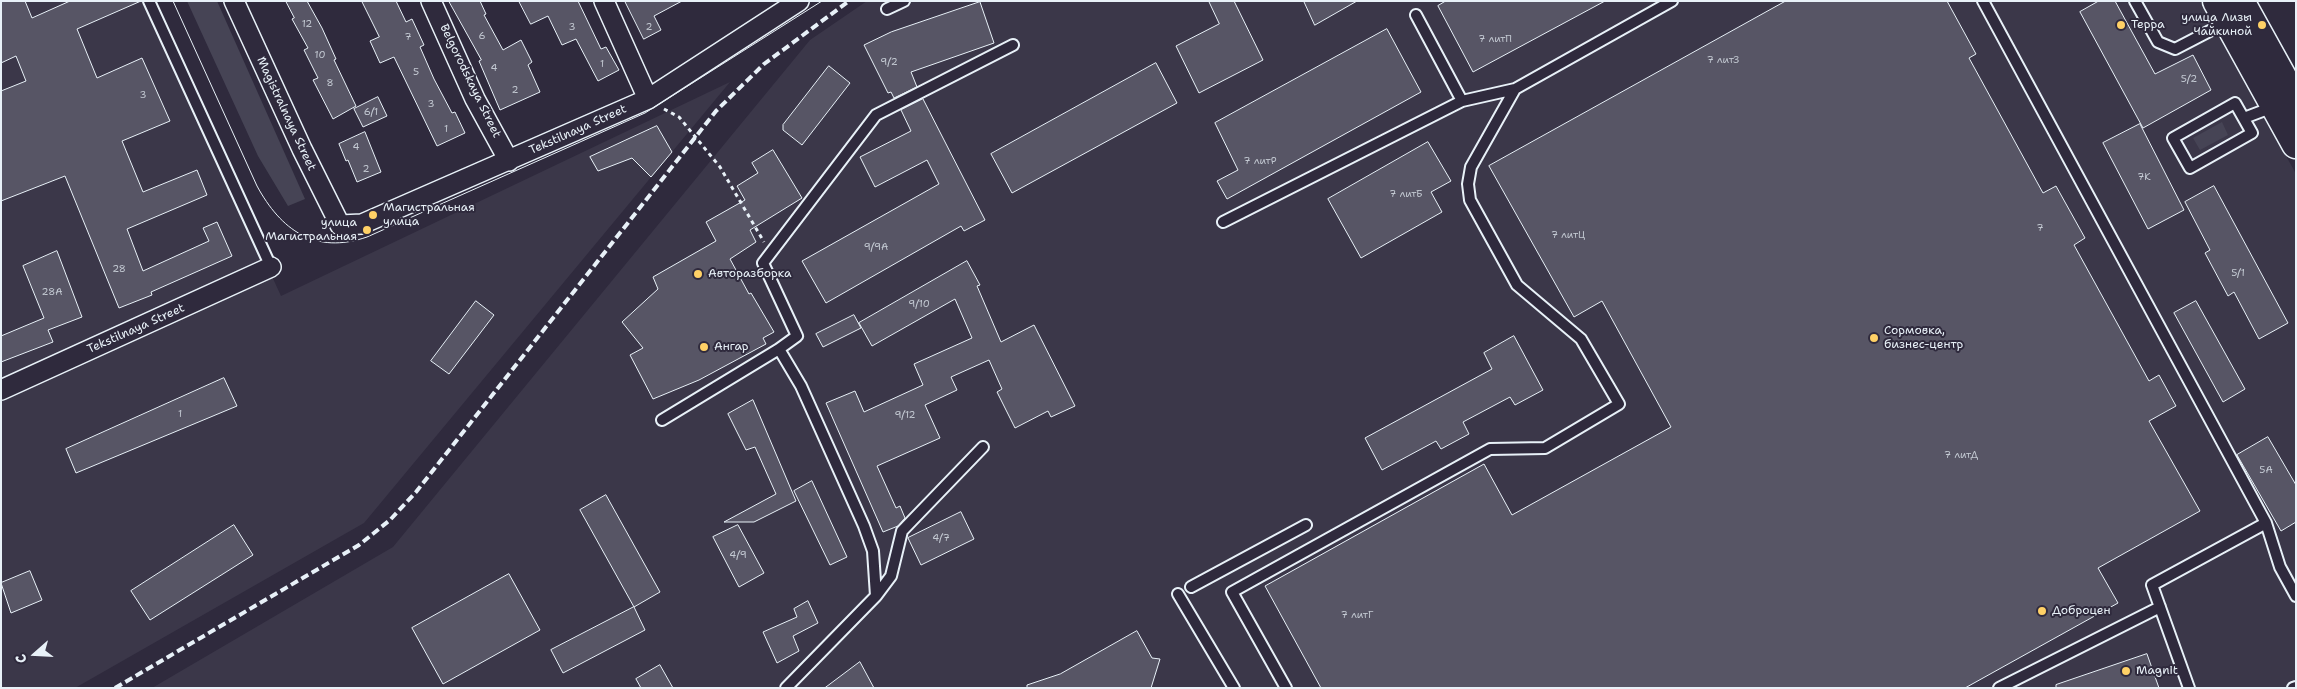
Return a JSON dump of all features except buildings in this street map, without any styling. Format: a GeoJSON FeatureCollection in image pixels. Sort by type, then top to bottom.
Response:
{"type":"FeatureCollection","features":[{"type":"Feature","properties":{"kind":"main road"},"geometry":{"type":"LineString","coordinates":[[2233,9],[2290,102],[2296,144]]}},
{"type":"Feature","properties":{"kind":"street","name":"Magistralnaya Street"},"geometry":{"type":"LineString","coordinates":[[234,1],[302,149],[340,225]]}},
{"type":"Feature","properties":{"kind":"street","name":"Belgorodskaya Street"},"geometry":{"type":"LineString","coordinates":[[431,1],[475,99],[509,161]]}},
{"type":"Feature","properties":{"kind":"street"},"geometry":{"type":"LineString","coordinates":[[604,1],[648,99]]}},
{"type":"Feature","properties":{"kind":"street","name":"Tekstilnaya Street"},"geometry":{"type":"LineString","coordinates":[[340,225],[362,224],[648,99],[799,1]]}},
{"type":"Feature","properties":{"kind":"street","name":"Tekstilnaya Street"},"geometry":{"type":"LineString","coordinates":[[1,390],[271,268]]}},
{"type":"Feature","properties":{"kind":"lane"},"geometry":{"type":"LineString","coordinates":[[149,1],[271,268]]}},
{"type":"Feature","properties":{"kind":"lane"},"geometry":{"type":"LineString","coordinates":[[887,9],[904,1]]}},
{"type":"Feature","properties":{"kind":"lane"},"geometry":{"type":"LineString","coordinates":[[1983,1],[2266,523],[2280,567],[2296,596]]}},
{"type":"Feature","properties":{"kind":"lane"},"geometry":{"type":"LineString","coordinates":[[2135,1],[2158,42],[2175,49],[2233,9]]}},
{"type":"Feature","properties":{"kind":"lane"},"geometry":{"type":"LineString","coordinates":[[1223,222],[1462,101],[1515,89],[1670,2]]}},
{"type":"Feature","properties":{"kind":"lane"},"geometry":{"type":"LineString","coordinates":[[1416,15],[1462,101]]}},
{"type":"Feature","properties":{"kind":"lane"},"geometry":{"type":"LineString","coordinates":[[662,420],[797,336],[763,263],[876,115],[1013,45]]}},
{"type":"Feature","properties":{"kind":"lane"},"geometry":{"type":"LineString","coordinates":[[1286,688],[1232,592],[1490,449],[1545,448],[1619,404],[1581,339],[1517,285],[1470,200],[1468,184],[1471,166],[1515,89]]}},
{"type":"Feature","properties":{"kind":"lane"},"geometry":{"type":"LineString","coordinates":[[2244,118],[2290,102]]}},
{"type":"Feature","properties":{"kind":"lane"},"geometry":{"type":"LineString","coordinates":[[2235,103],[2244,118],[2252,133],[2190,168],[2173,138],[2235,103]]}},
{"type":"Feature","properties":{"kind":"lane"},"geometry":{"type":"LineString","coordinates":[[779,348],[801,386],[864,526],[873,551],[876,596]]}},
{"type":"Feature","properties":{"kind":"lane"},"geometry":{"type":"LineString","coordinates":[[786,688],[876,596],[891,576],[902,531],[983,447]]}},
{"type":"Feature","properties":{"kind":"lane"},"geometry":{"type":"LineString","coordinates":[[2189,688],[2152,585],[2266,523]]}},
{"type":"Feature","properties":{"kind":"lane"},"geometry":{"type":"LineString","coordinates":[[1190,587],[1306,525]]}},
{"type":"Feature","properties":{"kind":"lane"},"geometry":{"type":"LineString","coordinates":[[1178,594],[1234,688]]}},
{"type":"Feature","properties":{"kind":"lane"},"geometry":{"type":"LineString","coordinates":[[2000,688],[2160,607]]}},
{"type":"Feature","properties":{"kind":"path"},"geometry":{"type":"LineString","coordinates":[[664,109],[679,117],[720,166],[764,243]]}},
{"type":"Feature","properties":{"kind":"shaded area"},"geometry":{"type":"Polygon","coordinates":[[[1,1],[146,1],[281,296],[730,82],[364,523],[75,688],[1,688],[1,1]]]}},
{"type":"Feature","properties":{"kind":"shaded area"},"geometry":{"type":"Polygon","coordinates":[[[187,1],[217,1],[305,199],[288,206],[258,156],[187,1]]]}},
{"type":"Feature","properties":{"kind":"shaded area"},"geometry":{"type":"Polygon","coordinates":[[[867,1],[2201,1],[2296,174],[2296,688],[152,688],[393,547],[810,40],[867,1]]]}},
{"type":"Feature","properties":{"kind":"shaded area"},"geometry":{"type":"Polygon","coordinates":[[[2222,122],[2228,135],[2200,150],[2193,138],[2222,122]]]}},
{"type":"Feature","properties":{"kind":"tram line"},"geometry":{"type":"LineString","coordinates":[[173,1],[266,202],[277,215],[302,235],[331,243],[348,242],[367,237],[645,113],[822,1]]}},
{"type":"Feature","properties":{"kind":"railway"},"geometry":{"type":"LineString","coordinates":[[115,688],[359,545],[390,520],[416,492],[716,111],[764,64],[849,1]]}},
{"type":"Feature","properties":{"kind":"place","name":"Терра"},"geometry":{"type":"Point","coordinates":[2121,25]}},
{"type":"Feature","properties":{"kind":"place","name":"улица Лизы Чайкиной"},"geometry":{"type":"Point","coordinates":[2262,25]}},
{"type":"Feature","properties":{"kind":"place","name":"Магистральная улица"},"geometry":{"type":"Point","coordinates":[373,215]}},
{"type":"Feature","properties":{"kind":"place","name":"улица Магистральная"},"geometry":{"type":"Point","coordinates":[367,230]}},
{"type":"Feature","properties":{"kind":"place","name":"Авторазборка"},"geometry":{"type":"Point","coordinates":[698,274]}},
{"type":"Feature","properties":{"kind":"place","name":"Сормовка, бизнес-центр"},"geometry":{"type":"Point","coordinates":[1874,338]}},
{"type":"Feature","properties":{"kind":"place","name":"Ангар"},"geometry":{"type":"Point","coordinates":[704,347]}},
{"type":"Feature","properties":{"kind":"place","name":"Доброцен"},"geometry":{"type":"Point","coordinates":[2042,611]}},
{"type":"Feature","properties":{"kind":"place","name":"Magnit"},"geometry":{"type":"Point","coordinates":[2126,671]}}]}
